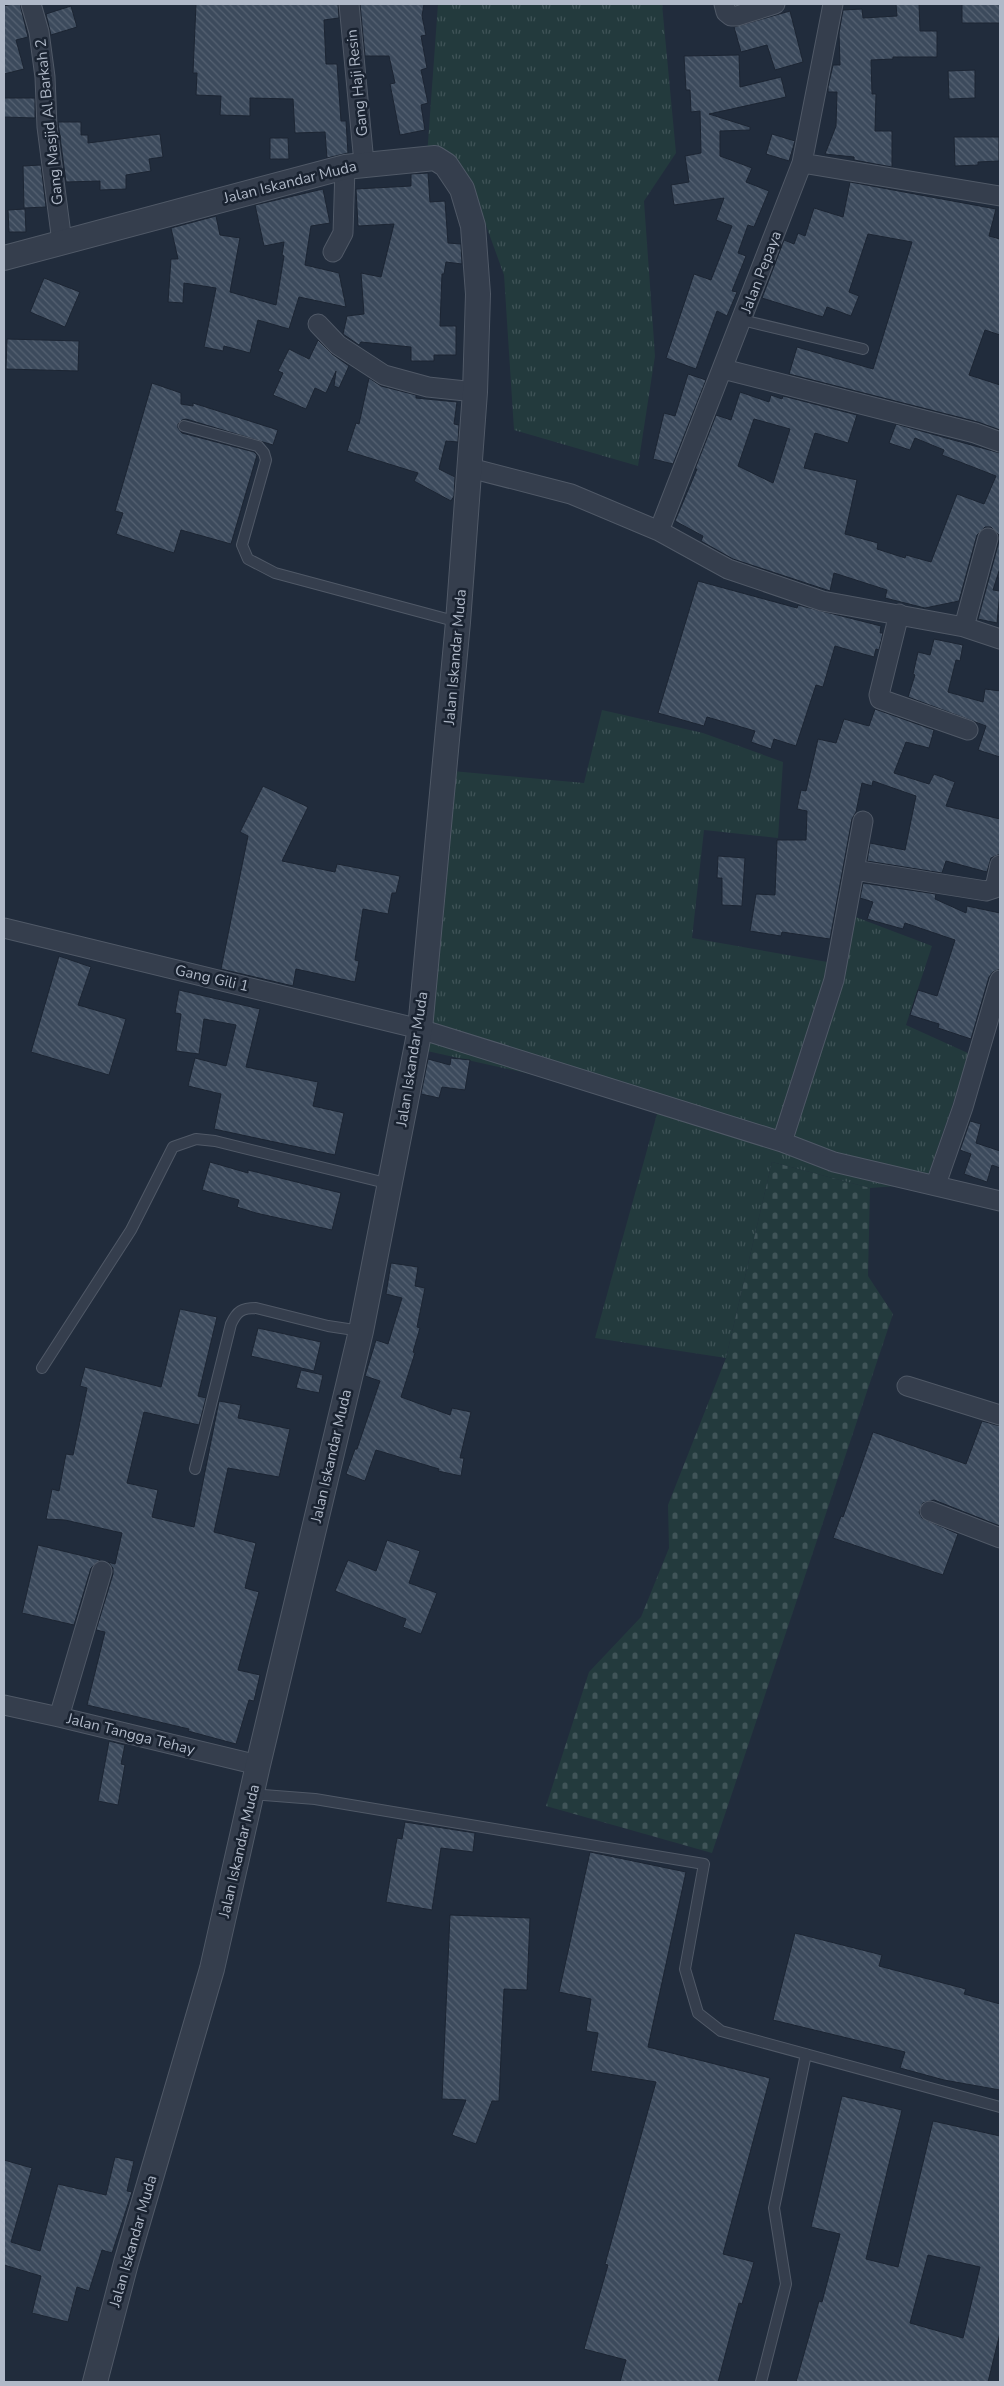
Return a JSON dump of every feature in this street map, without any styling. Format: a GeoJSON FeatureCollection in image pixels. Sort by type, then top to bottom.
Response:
{"type":"FeatureCollection","features":[{"type":"Feature","properties":{"kind":"street","name":"Gang Masjid Al Barkah 2"},"geometry":{"type":"LineString","coordinates":[[31,4],[39,32],[45,77],[47,127],[62,242]]}},
{"type":"Feature","properties":{"kind":"street","name":"Gang Haji Resin"},"geometry":{"type":"LineString","coordinates":[[333,252],[343,233],[355,165],[349,4]]}},
{"type":"Feature","properties":{"kind":"street"},"geometry":{"type":"LineString","coordinates":[[724,4],[726,12],[731,16],[738,16],[774,4]]}},
{"type":"Feature","properties":{"kind":"street","name":"Jalan Pepaya"},"geometry":{"type":"LineString","coordinates":[[659,531],[802,164],[833,4]]}},
{"type":"Feature","properties":{"kind":"street","name":"Jalan Iskandar Muda"},"geometry":{"type":"LineString","coordinates":[[4,258],[355,165],[435,158],[446,165],[462,189],[474,226],[478,294],[475,392],[458,622],[420,1028],[361,1332],[258,1764],[212,1969],[126,2263],[95,2382]]}},
{"type":"Feature","properties":{"kind":"street"},"geometry":{"type":"LineString","coordinates":[[802,164],[1000,196]]}},
{"type":"Feature","properties":{"kind":"street"},"geometry":{"type":"LineString","coordinates":[[318,324],[338,345],[384,375],[428,387],[475,392]]}},
{"type":"Feature","properties":{"kind":"street"},"geometry":{"type":"LineString","coordinates":[[723,369],[976,433],[1000,442]]}},
{"type":"Feature","properties":{"kind":"street"},"geometry":{"type":"LineString","coordinates":[[470,468],[571,494],[659,531],[728,569],[822,601],[964,627],[1000,640]]}},
{"type":"Feature","properties":{"kind":"street"},"geometry":{"type":"LineString","coordinates":[[964,627],[988,538]]}},
{"type":"Feature","properties":{"kind":"street"},"geometry":{"type":"LineString","coordinates":[[899,614],[879,694],[880,699],[968,730]]}},
{"type":"Feature","properties":{"kind":"street"},"geometry":{"type":"LineString","coordinates":[[782,1142],[834,980],[863,821]]}},
{"type":"Feature","properties":{"kind":"street"},"geometry":{"type":"LineString","coordinates":[[854,870],[986,890],[995,888],[1000,865]]}},
{"type":"Feature","properties":{"kind":"street","name":"Gang Gili 1"},"geometry":{"type":"LineString","coordinates":[[4,928],[420,1028],[782,1142],[834,1162],[936,1184],[1000,1201]]}},
{"type":"Feature","properties":{"kind":"street"},"geometry":{"type":"LineString","coordinates":[[936,1184],[963,1107],[1000,980]]}},
{"type":"Feature","properties":{"kind":"street"},"geometry":{"type":"LineString","coordinates":[[907,1386],[1000,1415]]}},
{"type":"Feature","properties":{"kind":"street"},"geometry":{"type":"LineString","coordinates":[[930,1511],[1000,1538]]}},
{"type":"Feature","properties":{"kind":"street"},"geometry":{"type":"LineString","coordinates":[[59,1717],[102,1571]]}},
{"type":"Feature","properties":{"kind":"street","name":"Jalan Tangga Tehay"},"geometry":{"type":"LineString","coordinates":[[4,1705],[258,1764]]}},
{"type":"Feature","properties":{"kind":"lane"},"geometry":{"type":"LineString","coordinates":[[742,320],[863,350]]}},
{"type":"Feature","properties":{"kind":"lane"},"geometry":{"type":"LineString","coordinates":[[184,426],[258,446],[264,453],[266,460],[242,544],[248,559],[275,574],[458,622]]}},
{"type":"Feature","properties":{"kind":"lane"},"geometry":{"type":"LineString","coordinates":[[42,1368],[131,1230],[173,1148],[196,1139],[216,1141],[390,1184]]}},
{"type":"Feature","properties":{"kind":"lane"},"geometry":{"type":"LineString","coordinates":[[195,1469],[231,1324],[236,1313],[244,1308],[256,1308],[328,1326],[361,1332]]}},
{"type":"Feature","properties":{"kind":"lane"},"geometry":{"type":"LineString","coordinates":[[252,1794],[315,1799],[704,1864],[694,1909],[685,1969],[698,2013],[721,2031],[1000,2108]]}},
{"type":"Feature","properties":{"kind":"lane"},"geometry":{"type":"LineString","coordinates":[[761,2382],[786,2284],[774,2208],[806,2054]]}},
{"type":"Feature","properties":{"kind":"green space"},"geometry":{"type":"Polygon","coordinates":[[[438,4],[662,4],[676,153],[644,201],[655,356],[638,466],[514,430],[504,275],[483,217],[427,156],[438,4]]]}},
{"type":"Feature","properties":{"kind":"green space"},"geometry":{"type":"Polygon","coordinates":[[[602,710],[703,733],[783,762],[778,838],[704,830],[692,938],[839,964],[853,916],[932,946],[906,1025],[970,1054],[925,1184],[870,1188],[772,1162],[726,1358],[595,1338],[660,1103],[427,1051],[441,770],[584,783],[602,710]]]}},
{"type":"Feature","properties":{"kind":"green space"},"geometry":{"type":"Polygon","coordinates":[[[772,1162],[870,1188],[868,1276],[893,1314],[712,1853],[546,1806],[589,1672],[641,1617],[669,1548],[668,1505],[726,1358],[772,1162]]]}},
{"type":"Feature","properties":{"kind":"building"},"geometry":{"type":"Polygon","coordinates":[[[20,4],[28,37],[16,40],[24,69],[4,74],[4,6],[20,4]]]}},
{"type":"Feature","properties":{"kind":"building"},"geometry":{"type":"Polygon","coordinates":[[[196,4],[338,4],[339,18],[324,20],[326,64],[337,64],[341,121],[346,121],[348,153],[327,158],[325,132],[295,133],[293,99],[250,98],[250,116],[220,115],[221,96],[196,95],[197,73],[193,73],[196,4]]]}},
{"type":"Feature","properties":{"kind":"building"},"geometry":{"type":"Polygon","coordinates":[[[360,4],[424,4],[422,16],[426,35],[421,36],[427,68],[421,70],[428,103],[421,105],[425,130],[400,135],[390,84],[395,83],[389,56],[365,56],[360,4]]]}},
{"type":"Feature","properties":{"kind":"building"},"geometry":{"type":"Polygon","coordinates":[[[896,4],[919,4],[920,31],[937,31],[937,57],[893,57],[893,59],[871,60],[872,94],[876,94],[875,131],[892,131],[892,167],[854,160],[854,157],[825,154],[836,126],[837,92],[828,92],[828,87],[833,65],[840,65],[839,33],[843,10],[862,9],[863,18],[897,16],[896,4]]]}},
{"type":"Feature","properties":{"kind":"building"},"geometry":{"type":"Polygon","coordinates":[[[962,4],[1000,4],[1000,23],[962,23],[962,4]]]}},
{"type":"Feature","properties":{"kind":"building"},"geometry":{"type":"Polygon","coordinates":[[[71,6],[77,27],[51,35],[46,14],[71,6]]]}},
{"type":"Feature","properties":{"kind":"building"},"geometry":{"type":"Polygon","coordinates":[[[790,11],[803,62],[775,70],[767,45],[741,52],[734,27],[790,11]]]}},
{"type":"Feature","properties":{"kind":"building"},"geometry":{"type":"Polygon","coordinates":[[[739,55],[740,87],[781,77],[786,97],[709,114],[750,127],[750,130],[720,131],[720,156],[752,168],[746,182],[769,191],[754,227],[748,225],[738,253],[746,256],[732,291],[737,292],[727,316],[717,311],[696,369],[666,358],[694,274],[711,280],[732,226],[716,220],[724,198],[674,205],[671,185],[689,182],[685,156],[701,153],[700,111],[691,112],[690,90],[686,90],[684,56],[739,55]]]}},
{"type":"Feature","properties":{"kind":"building"},"geometry":{"type":"Polygon","coordinates":[[[975,70],[975,98],[949,99],[948,71],[975,70]]]}},
{"type":"Feature","properties":{"kind":"building"},"geometry":{"type":"Polygon","coordinates":[[[4,98],[35,98],[35,118],[4,117],[4,98]]]}},
{"type":"Feature","properties":{"kind":"building"},"geometry":{"type":"Polygon","coordinates":[[[58,122],[81,122],[81,135],[88,135],[88,143],[160,134],[163,157],[149,159],[151,171],[126,175],[126,189],[100,190],[100,181],[66,182],[58,122]]]}},
{"type":"Feature","properties":{"kind":"building"},"geometry":{"type":"Polygon","coordinates":[[[772,134],[795,141],[789,161],[766,154],[772,134]]]}},
{"type":"Feature","properties":{"kind":"building"},"geometry":{"type":"Polygon","coordinates":[[[954,137],[999,137],[999,161],[978,162],[978,165],[955,166],[954,137]]]}},
{"type":"Feature","properties":{"kind":"building"},"geometry":{"type":"Polygon","coordinates":[[[270,138],[288,138],[289,159],[270,159],[270,138]]]}},
{"type":"Feature","properties":{"kind":"building"},"geometry":{"type":"Polygon","coordinates":[[[41,165],[46,207],[24,208],[23,166],[41,165]]]}},
{"type":"Feature","properties":{"kind":"building"},"geometry":{"type":"Polygon","coordinates":[[[428,173],[430,202],[445,201],[448,243],[461,244],[462,264],[446,262],[444,274],[442,274],[440,326],[456,326],[456,355],[434,355],[434,361],[411,361],[411,347],[361,342],[359,345],[343,334],[347,316],[364,314],[361,273],[381,277],[394,224],[358,226],[356,189],[411,186],[411,174],[428,173]]]}},
{"type":"Feature","properties":{"kind":"building"},"geometry":{"type":"Polygon","coordinates":[[[850,182],[996,209],[989,236],[1000,239],[1000,335],[985,330],[969,375],[1000,385],[1000,430],[978,422],[789,374],[797,347],[873,369],[912,242],[868,234],[849,292],[859,296],[851,316],[827,307],[823,317],[762,298],[784,240],[794,244],[798,233],[805,236],[814,208],[843,217],[850,182]]]}},
{"type":"Feature","properties":{"kind":"building"},"geometry":{"type":"Polygon","coordinates":[[[323,189],[330,223],[311,226],[305,265],[339,273],[346,307],[299,297],[289,329],[258,320],[250,353],[224,346],[223,351],[204,347],[216,288],[184,283],[183,303],[168,302],[171,259],[178,259],[171,228],[216,216],[220,235],[240,238],[230,292],[276,305],[284,256],[282,255],[284,242],[264,246],[255,205],[323,189]]]}},
{"type":"Feature","properties":{"kind":"building"},"geometry":{"type":"Polygon","coordinates":[[[25,209],[26,232],[9,232],[8,210],[25,209]]]}},
{"type":"Feature","properties":{"kind":"building"},"geometry":{"type":"Polygon","coordinates":[[[44,278],[80,292],[65,327],[30,312],[44,278]]]}},
{"type":"Feature","properties":{"kind":"building"},"geometry":{"type":"Polygon","coordinates":[[[7,339],[79,341],[78,371],[6,369],[7,339]]]}},
{"type":"Feature","properties":{"kind":"building"},"geometry":{"type":"Polygon","coordinates":[[[318,340],[332,354],[349,366],[339,388],[334,386],[336,371],[326,393],[315,388],[306,409],[273,395],[283,373],[278,371],[289,349],[309,359],[318,340]]]}},
{"type":"Feature","properties":{"kind":"building"},"geometry":{"type":"Polygon","coordinates":[[[688,374],[706,380],[673,464],[653,459],[664,413],[675,416],[688,374]]]}},
{"type":"Feature","properties":{"kind":"building"},"geometry":{"type":"Polygon","coordinates":[[[369,378],[381,386],[416,395],[416,398],[457,402],[454,424],[459,425],[458,442],[446,441],[439,469],[455,477],[454,496],[451,501],[414,481],[418,473],[347,451],[356,423],[359,424],[369,378]]]}},
{"type":"Feature","properties":{"kind":"building"},"geometry":{"type":"Polygon","coordinates":[[[152,383],[181,393],[181,404],[193,406],[193,403],[278,430],[273,445],[186,419],[178,424],[178,428],[182,433],[254,452],[257,455],[231,544],[181,530],[174,553],[116,534],[123,513],[115,511],[152,383]]]}},
{"type":"Feature","properties":{"kind":"building"},"geometry":{"type":"Polygon","coordinates":[[[740,392],[769,402],[771,395],[782,399],[783,396],[857,415],[848,443],[815,433],[804,468],[857,480],[845,534],[878,543],[877,549],[905,558],[906,555],[931,562],[957,494],[984,504],[996,476],[942,455],[944,450],[915,438],[910,450],[889,443],[896,424],[1000,453],[1000,568],[993,590],[1000,591],[997,623],[978,619],[999,541],[999,535],[991,527],[985,527],[977,535],[959,601],[925,608],[885,598],[887,590],[834,573],[830,591],[733,559],[701,541],[703,536],[675,521],[697,469],[695,469],[716,415],[731,420],[740,392]],[[754,419],[738,466],[773,483],[790,429],[754,419]]]}},
{"type":"Feature","properties":{"kind":"building"},"geometry":{"type":"Polygon","coordinates":[[[698,581],[797,608],[798,605],[881,626],[880,633],[883,633],[879,650],[876,649],[874,657],[835,646],[823,687],[816,685],[796,746],[774,739],[771,749],[751,742],[755,731],[707,717],[704,726],[658,713],[698,581]]]}},
{"type":"Feature","properties":{"kind":"building"},"geometry":{"type":"Polygon","coordinates":[[[934,639],[963,645],[960,661],[956,660],[948,692],[983,702],[985,689],[1000,691],[1000,757],[978,750],[986,726],[908,697],[915,675],[913,674],[918,652],[930,655],[934,639]]]}},
{"type":"Feature","properties":{"kind":"building"},"geometry":{"type":"Polygon","coordinates":[[[875,709],[934,730],[929,748],[906,742],[894,773],[929,784],[934,774],[955,782],[946,806],[1000,819],[1000,854],[991,858],[987,872],[946,861],[942,873],[867,861],[870,843],[905,850],[916,796],[873,781],[872,786],[862,783],[856,812],[852,819],[830,939],[782,932],[781,936],[750,931],[756,894],[775,895],[777,840],[806,840],[807,811],[797,809],[801,790],[806,791],[818,739],[836,743],[844,719],[869,726],[875,709]]]}},
{"type":"Feature","properties":{"kind":"building"},"geometry":{"type":"Polygon","coordinates":[[[263,786],[308,807],[282,861],[335,872],[337,864],[400,876],[396,893],[392,893],[388,914],[363,909],[355,960],[359,961],[355,982],[296,969],[293,986],[221,969],[248,836],[240,832],[263,786]]]}},
{"type":"Feature","properties":{"kind":"building"},"geometry":{"type":"Polygon","coordinates":[[[718,856],[745,858],[742,906],[722,905],[722,878],[717,878],[718,856]]]}},
{"type":"Feature","properties":{"kind":"building"},"geometry":{"type":"Polygon","coordinates":[[[863,883],[936,894],[935,899],[966,913],[967,906],[1000,913],[1000,969],[993,972],[989,977],[971,1039],[938,1028],[939,1024],[910,1015],[918,990],[937,996],[955,940],[905,923],[903,929],[867,919],[873,902],[860,898],[863,883]]]}},
{"type":"Feature","properties":{"kind":"building"},"geometry":{"type":"Polygon","coordinates":[[[59,956],[91,967],[78,1005],[126,1019],[109,1075],[31,1052],[59,956]]]}},
{"type":"Feature","properties":{"kind":"building"},"geometry":{"type":"Polygon","coordinates":[[[179,990],[260,1009],[246,1067],[318,1082],[313,1106],[344,1113],[335,1155],[214,1129],[221,1094],[188,1086],[195,1058],[226,1066],[236,1025],[204,1019],[199,1054],[176,1051],[181,1014],[175,1013],[179,990]]]}},
{"type":"Feature","properties":{"kind":"building"},"geometry":{"type":"Polygon","coordinates":[[[451,1058],[470,1060],[465,1090],[442,1087],[439,1098],[421,1094],[428,1059],[450,1065],[451,1058]]]}},
{"type":"Feature","properties":{"kind":"building"},"geometry":{"type":"Polygon","coordinates":[[[970,1121],[981,1124],[976,1143],[1000,1151],[1000,1168],[992,1165],[987,1182],[964,1174],[971,1154],[960,1150],[970,1121]]]}},
{"type":"Feature","properties":{"kind":"building"},"geometry":{"type":"Polygon","coordinates":[[[210,1162],[248,1173],[248,1170],[341,1193],[332,1230],[256,1213],[237,1207],[239,1200],[202,1190],[210,1162]]]}},
{"type":"Feature","properties":{"kind":"building"},"geometry":{"type":"Polygon","coordinates":[[[391,1263],[418,1267],[415,1286],[425,1288],[417,1327],[420,1328],[413,1352],[415,1353],[401,1397],[450,1415],[452,1408],[471,1412],[460,1458],[464,1458],[461,1476],[438,1471],[439,1469],[376,1450],[365,1481],[346,1474],[355,1449],[357,1449],[380,1381],[365,1376],[376,1340],[388,1344],[402,1298],[386,1294],[391,1263]]]}},
{"type":"Feature","properties":{"kind":"building"},"geometry":{"type":"Polygon","coordinates":[[[180,1309],[217,1317],[198,1396],[206,1398],[199,1425],[144,1412],[127,1483],[158,1490],[152,1517],[194,1527],[219,1401],[241,1405],[238,1418],[290,1429],[279,1477],[228,1468],[214,1532],[256,1543],[245,1588],[259,1592],[238,1670],[260,1675],[254,1701],[249,1700],[236,1744],[188,1731],[189,1729],[87,1705],[105,1632],[96,1630],[113,1574],[113,1568],[108,1562],[115,1564],[122,1533],[65,1520],[46,1519],[52,1489],[59,1491],[66,1454],[73,1455],[87,1388],[80,1386],[85,1367],[161,1387],[180,1309]]]}},
{"type":"Feature","properties":{"kind":"building"},"geometry":{"type":"Polygon","coordinates":[[[258,1328],[321,1342],[314,1371],[251,1356],[258,1328]]]}},
{"type":"Feature","properties":{"kind":"building"},"geometry":{"type":"Polygon","coordinates":[[[301,1370],[323,1375],[319,1393],[296,1388],[301,1370]]]}},
{"type":"Feature","properties":{"kind":"building"},"geometry":{"type":"Polygon","coordinates":[[[982,1421],[1000,1426],[1000,1526],[934,1500],[923,1503],[919,1512],[922,1518],[958,1534],[943,1575],[833,1538],[841,1516],[843,1517],[873,1432],[966,1464],[982,1421]]]}},
{"type":"Feature","properties":{"kind":"building"},"geometry":{"type":"Polygon","coordinates":[[[387,1540],[420,1551],[409,1583],[437,1593],[421,1634],[403,1627],[406,1619],[335,1591],[348,1560],[376,1571],[387,1540]]]}},
{"type":"Feature","properties":{"kind":"building"},"geometry":{"type":"Polygon","coordinates":[[[38,1545],[100,1560],[91,1568],[74,1625],[22,1613],[38,1545]]]}},
{"type":"Feature","properties":{"kind":"building"},"geometry":{"type":"Polygon","coordinates":[[[109,1741],[125,1745],[121,1764],[125,1765],[118,1805],[98,1801],[109,1741]]]}},
{"type":"Feature","properties":{"kind":"building"},"geometry":{"type":"Polygon","coordinates":[[[405,1822],[475,1833],[473,1852],[441,1848],[432,1910],[386,1902],[397,1838],[402,1839],[405,1822]]]}},
{"type":"Feature","properties":{"kind":"building"},"geometry":{"type":"Polygon","coordinates":[[[590,1852],[686,1872],[648,2047],[770,2078],[723,2254],[754,2262],[742,2304],[739,2303],[718,2382],[620,2382],[626,2360],[584,2349],[608,2265],[605,2264],[656,2082],[591,2071],[598,2033],[586,2031],[591,1999],[559,1992],[590,1852]]]}},
{"type":"Feature","properties":{"kind":"building"},"geometry":{"type":"Polygon","coordinates":[[[450,1915],[530,1918],[527,1990],[504,1989],[499,2101],[492,2101],[476,2144],[452,2135],[466,2100],[442,2099],[450,1915]]]}},
{"type":"Feature","properties":{"kind":"building"},"geometry":{"type":"Polygon","coordinates":[[[795,1933],[882,1955],[879,1966],[966,1989],[964,1994],[1000,2004],[1000,2090],[944,2080],[900,2068],[905,2052],[773,2020],[795,1933]]]}},
{"type":"Feature","properties":{"kind":"building"},"geometry":{"type":"Polygon","coordinates":[[[842,2096],[902,2110],[866,2259],[898,2267],[933,2121],[1000,2136],[1000,2333],[988,2382],[796,2382],[819,2301],[822,2302],[840,2234],[811,2227],[842,2096]],[[928,2255],[910,2323],[963,2338],[980,2267],[928,2255]]]}},
{"type":"Feature","properties":{"kind":"building"},"geometry":{"type":"Polygon","coordinates":[[[115,2157],[134,2161],[127,2191],[132,2192],[112,2253],[102,2250],[89,2291],[77,2287],[68,2322],[32,2313],[41,2276],[4,2265],[4,2160],[32,2168],[11,2242],[40,2251],[58,2184],[106,2195],[115,2157]]]}}]}
